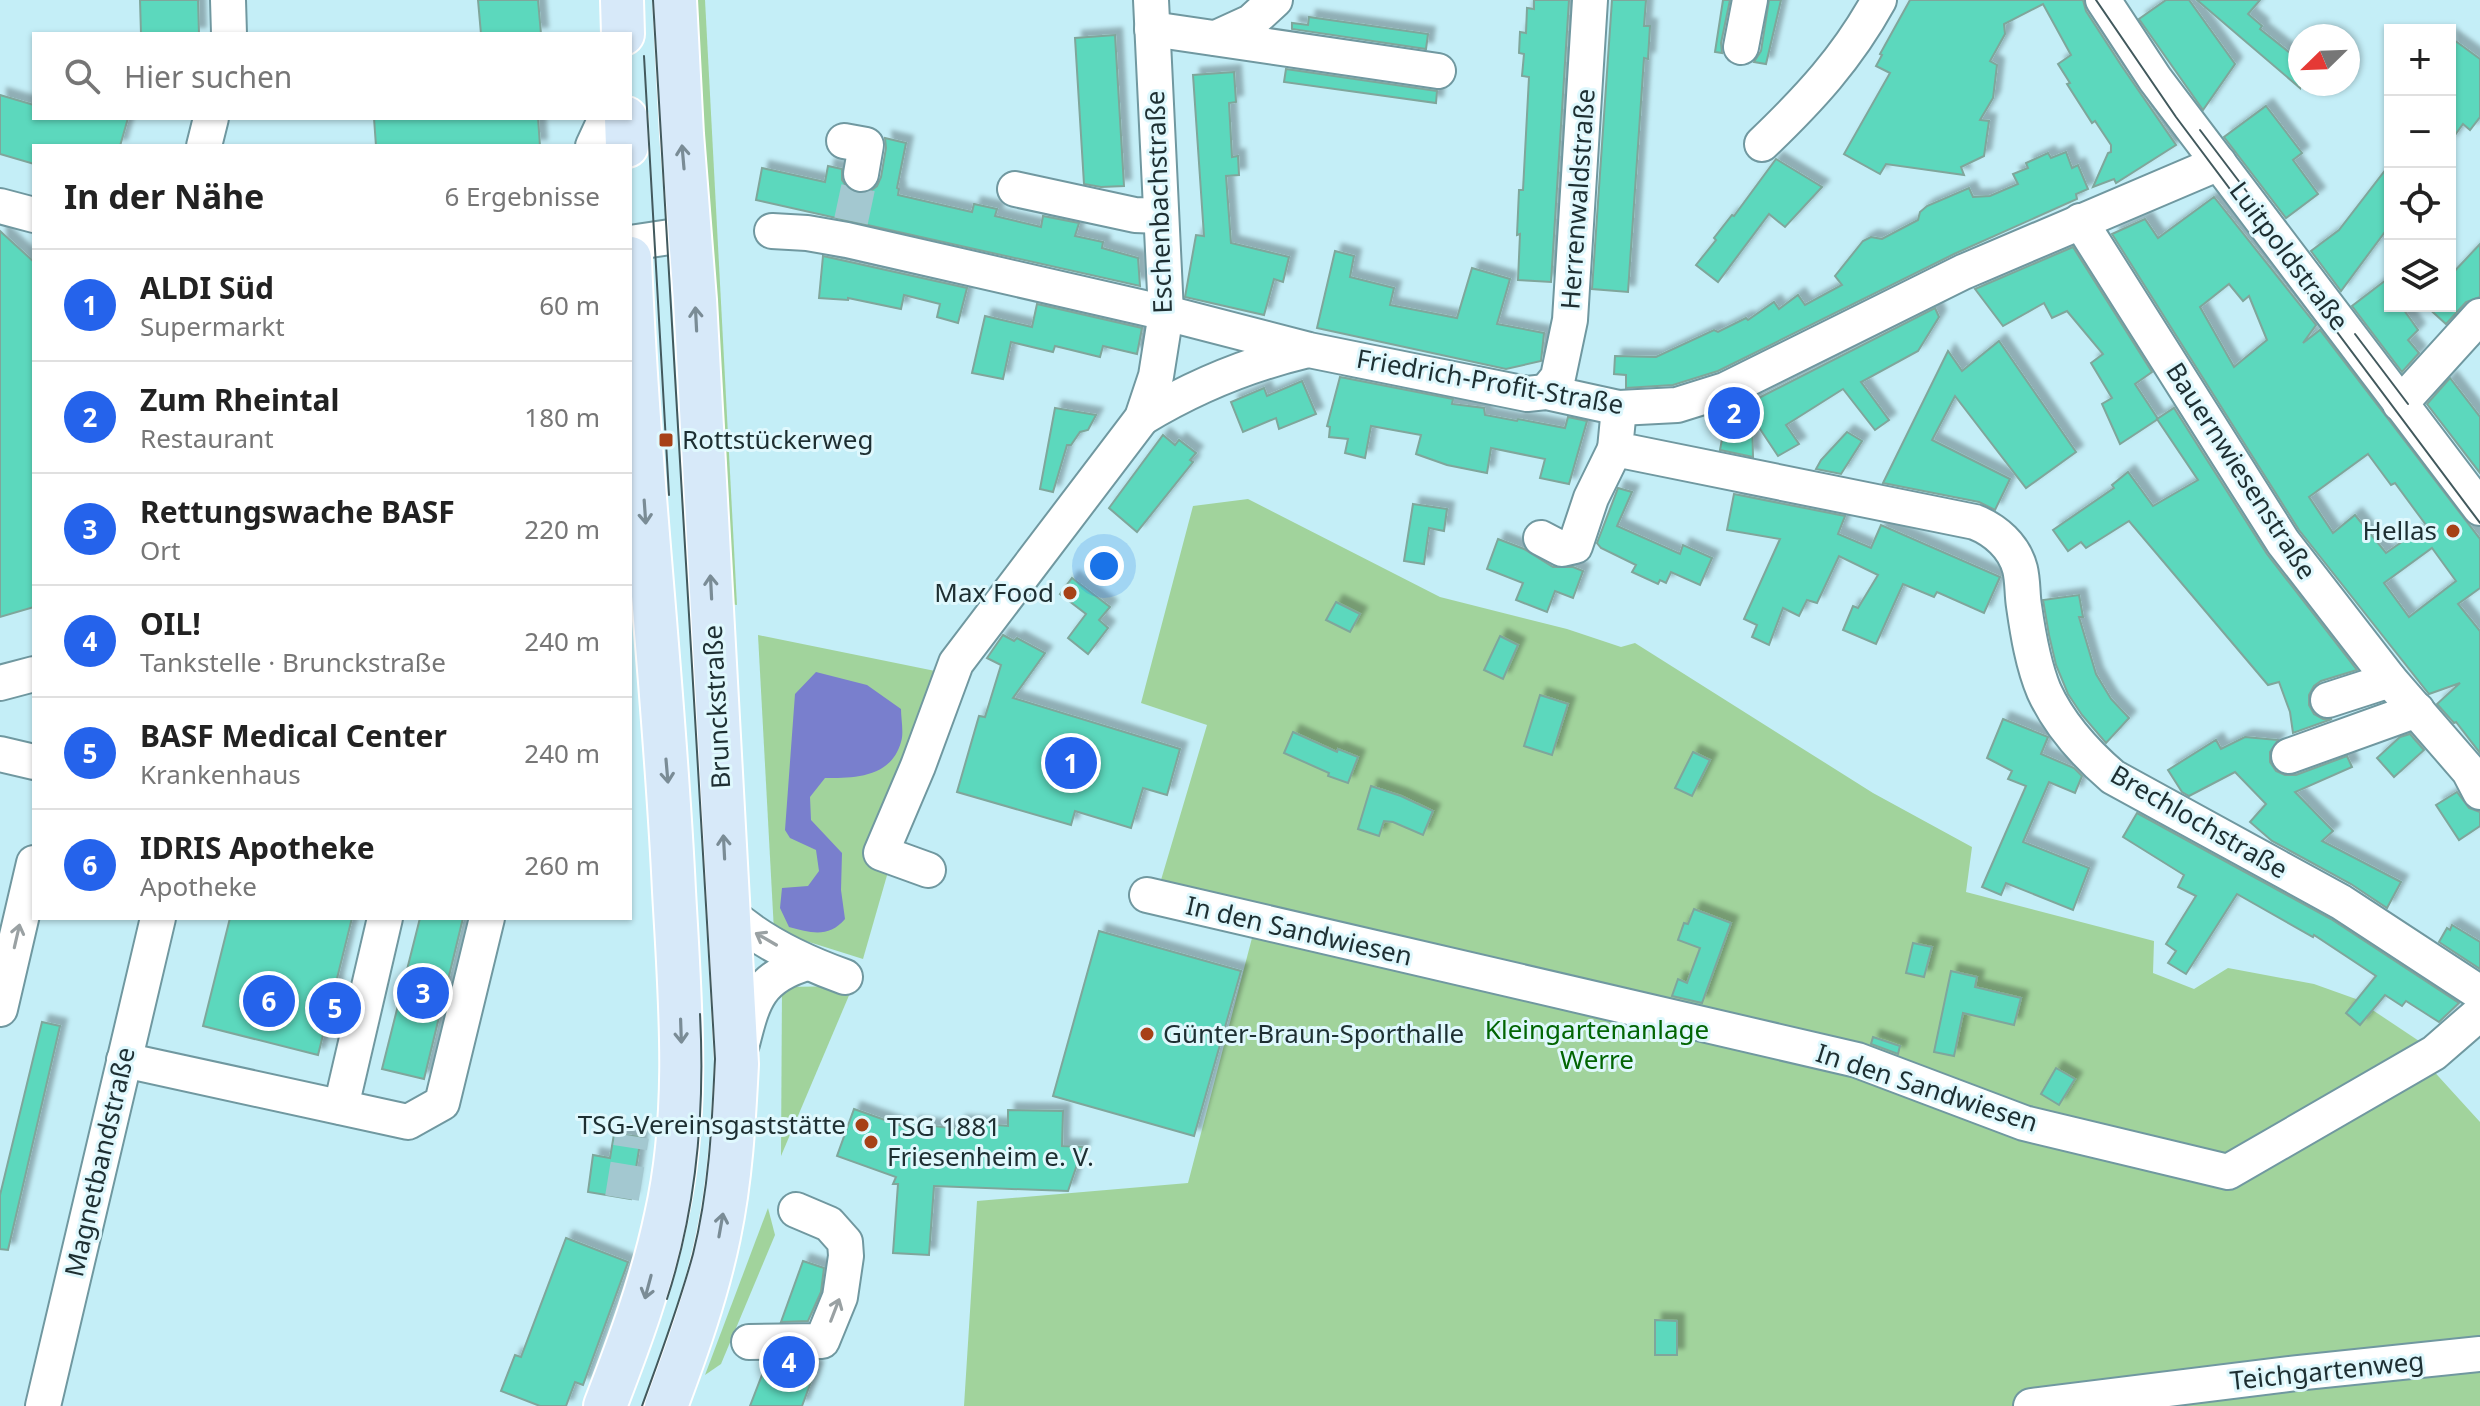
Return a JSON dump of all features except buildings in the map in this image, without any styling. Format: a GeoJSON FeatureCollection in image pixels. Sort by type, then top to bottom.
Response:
{"type":"FeatureCollection","features":[{"type":"Feature","properties":{"kind":"main road"},"geometry":{"type":"LineString","coordinates":[[622,0],[623,32]]}},
{"type":"Feature","properties":{"kind":"main road","name":"Brunckstraße"},"geometry":{"type":"LineString","coordinates":[[666,1406],[706,1289],[719,1236],[729,1181],[737,1064],[697,327],[675,0]]}},
{"type":"Feature","properties":{"kind":"main road"},"geometry":{"type":"LineString","coordinates":[[626,120],[627,144]]}},
{"type":"Feature","properties":{"kind":"main road","name":"Brunckstraße"},"geometry":{"type":"LineString","coordinates":[[605,1406],[642,1309],[667,1215],[679,1126],[681,1066],[671,818],[632,314]]}},
{"type":"Feature","properties":{"kind":"street"},"geometry":{"type":"LineString","coordinates":[[228,0],[229,32]]}},
{"type":"Feature","properties":{"kind":"street"},"geometry":{"type":"LineString","coordinates":[[1216,38],[1251,22],[1275,0]]}},
{"type":"Feature","properties":{"kind":"street","name":"Herrenwaldstraße"},"geometry":{"type":"LineString","coordinates":[[1546,392],[1558,377],[1570,320],[1590,0]]}},
{"type":"Feature","properties":{"kind":"street"},"geometry":{"type":"LineString","coordinates":[[1741,47],[1750,0]]}},
{"type":"Feature","properties":{"kind":"street"},"geometry":{"type":"LineString","coordinates":[[1762,144],[1813,96],[1859,36],[1879,0]]}},
{"type":"Feature","properties":{"kind":"street","name":"Luitpoldstraße"},"geometry":{"type":"LineString","coordinates":[[2103,0],[2155,79],[2480,508]]}},
{"type":"Feature","properties":{"kind":"street"},"geometry":{"type":"LineString","coordinates":[[1152,14],[1216,38],[1438,71]]}},
{"type":"Feature","properties":{"kind":"street","name":"Eschenbachstraße"},"geometry":{"type":"LineString","coordinates":[[928,870],[881,853],[918,766],[956,663],[1142,418],[1156,376],[1166,313],[1152,14]]}},
{"type":"Feature","properties":{"kind":"street"},"geometry":{"type":"LineString","coordinates":[[204,144],[210,120]]}},
{"type":"Feature","properties":{"kind":"street"},"geometry":{"type":"LineString","coordinates":[[594,144],[605,120]]}},
{"type":"Feature","properties":{"kind":"street"},"geometry":{"type":"LineString","coordinates":[[844,141],[866,145],[861,174]]}},
{"type":"Feature","properties":{"kind":"street","name":"Friedrich-Profit-Straße"},"geometry":{"type":"LineString","coordinates":[[772,231],[807,233],[849,230],[1309,350],[1527,394],[1546,392],[1619,408],[1677,405],[1725,390],[1963,272],[2219,163]]}},
{"type":"Feature","properties":{"kind":"street"},"geometry":{"type":"LineString","coordinates":[[1015,189],[1135,215],[1161,216]]}},
{"type":"Feature","properties":{"kind":"street"},"geometry":{"type":"LineString","coordinates":[[0,206],[32,214]]}},
{"type":"Feature","properties":{"kind":"street","name":"Bauernwiesenstraße"},"geometry":{"type":"LineString","coordinates":[[2080,221],[2283,542],[2390,680],[2476,775]]}},
{"type":"Feature","properties":{"kind":"street"},"geometry":{"type":"LineString","coordinates":[[632,243],[690,234]]}},
{"type":"Feature","properties":{"kind":"street"},"geometry":{"type":"LineString","coordinates":[[2400,404],[2480,316]]}},
{"type":"Feature","properties":{"kind":"street"},"geometry":{"type":"LineString","coordinates":[[1142,418],[1214,380],[1262,361],[1309,350]]}},
{"type":"Feature","properties":{"kind":"street"},"geometry":{"type":"LineString","coordinates":[[1541,538],[1562,549],[1575,546],[1591,498],[1615,449],[1619,408]]}},
{"type":"Feature","properties":{"kind":"street","name":"Brechlochstraße"},"geometry":{"type":"LineString","coordinates":[[1615,449],[1975,522],[1990,528],[2012,552],[2020,568],[2032,650],[2044,690],[2063,725],[2087,755],[2113,777],[2341,902],[2480,993]]}},
{"type":"Feature","properties":{"kind":"street"},"geometry":{"type":"LineString","coordinates":[[0,683],[32,675]]}},
{"type":"Feature","properties":{"kind":"street"},"geometry":{"type":"LineString","coordinates":[[2328,700],[2390,680]]}},
{"type":"Feature","properties":{"kind":"street"},"geometry":{"type":"LineString","coordinates":[[2289,756],[2417,710]]}},
{"type":"Feature","properties":{"kind":"street"},"geometry":{"type":"LineString","coordinates":[[0,754],[32,762]]}},
{"type":"Feature","properties":{"kind":"street"},"geometry":{"type":"LineString","coordinates":[[0,1009],[32,872]]}},
{"type":"Feature","properties":{"kind":"street","name":"In den Sandwiesen"},"geometry":{"type":"LineString","coordinates":[[1147,895],[1857,1060],[2024,1123],[2228,1172],[2434,1053],[2480,1013]]}},
{"type":"Feature","properties":{"kind":"street"},"geometry":{"type":"LineString","coordinates":[[728,912],[744,926],[807,963],[845,977]]}},
{"type":"Feature","properties":{"kind":"street","name":"Magnetbandstraße"},"geometry":{"type":"LineString","coordinates":[[43,1406],[158,920]]}},
{"type":"Feature","properties":{"kind":"street"},"geometry":{"type":"LineString","coordinates":[[341,1107],[385,920]]}},
{"type":"Feature","properties":{"kind":"street"},"geometry":{"type":"LineString","coordinates":[[124,1060],[408,1122],[442,1103],[487,920]]}},
{"type":"Feature","properties":{"kind":"street"},"geometry":{"type":"LineString","coordinates":[[737,1064],[749,1013],[762,986],[785,970],[807,963]]}},
{"type":"Feature","properties":{"kind":"street"},"geometry":{"type":"LineString","coordinates":[[749,1342],[822,1341],[840,1297],[845,1242],[829,1224],[796,1210]]}},
{"type":"Feature","properties":{"kind":"street","name":"Teichgartenweg"},"geometry":{"type":"LineString","coordinates":[[2031,1406],[2480,1354]]}},
{"type":"Feature","properties":{"kind":"green space"},"geometry":{"type":"Polygon","coordinates":[[[689,0],[705,0],[737,605],[722,603],[689,0]]]}},
{"type":"Feature","properties":{"kind":"green space","name":"Kleingartenanlage Werre"},"geometry":{"type":"Polygon","coordinates":[[[1248,499],[1440,597],[1567,629],[1621,647],[1635,643],[1873,793],[1972,847],[1966,892],[2154,941],[2153,973],[2194,989],[2228,968],[2314,984],[2356,999],[2425,1045],[2429,1066],[2480,1122],[2480,1406],[964,1406],[977,1201],[1188,1183],[1258,915],[1161,880],[1207,725],[1141,703],[1193,506],[1248,499]]]}},
{"type":"Feature","properties":{"kind":"green space"},"geometry":{"type":"Polygon","coordinates":[[[758,635],[945,673],[863,959],[774,931],[758,635]]]}},
{"type":"Feature","properties":{"kind":"green space"},"geometry":{"type":"Polygon","coordinates":[[[853,986],[781,1156],[782,987],[853,986]]]}},
{"type":"Feature","properties":{"kind":"green space"},"geometry":{"type":"Polygon","coordinates":[[[768,1208],[775,1235],[721,1364],[705,1375],[768,1208]]]}},
{"type":"Feature","properties":{"kind":"water"},"geometry":{"type":"Polygon","coordinates":[[[816,672],[867,685],[901,709],[902,730],[901,742],[889,763],[870,774],[825,778],[810,797],[811,820],[842,853],[841,890],[845,919],[833,929],[819,932],[789,927],[780,908],[782,888],[808,886],[819,871],[816,850],[790,838],[785,830],[795,694],[816,672]]]}},
{"type":"Feature","properties":{"kind":"tunnel"},"geometry":{"type":"LineString","coordinates":[[851,221],[861,174]]}},
{"type":"Feature","properties":{"kind":"tunnel"},"geometry":{"type":"LineString","coordinates":[[622,1198],[632,1136]]}},
{"type":"Feature","properties":{"kind":"tram line"},"geometry":{"type":"LineString","coordinates":[[642,1406],[693,1254],[709,1157],[715,1059],[653,0]]}},
{"type":"Feature","properties":{"kind":"tram line"},"geometry":{"type":"LineString","coordinates":[[2096,0],[2176,117],[2480,523]]}},
{"type":"Feature","properties":{"kind":"tram line"},"geometry":{"type":"LineString","coordinates":[[644,56],[669,495]]}},
{"type":"Feature","properties":{"kind":"tram line"},"geometry":{"type":"LineString","coordinates":[[2200,130],[2263,213]]}},
{"type":"Feature","properties":{"kind":"tram line"},"geometry":{"type":"LineString","coordinates":[[2355,334],[2408,404]]}},
{"type":"Feature","properties":{"kind":"tram line"},"geometry":{"type":"LineString","coordinates":[[667,1299],[686,1229],[697,1158],[701,1086],[700,1014]]}},
{"type":"Feature","properties":{"kind":"place","name":"Zum Rheintal"},"geometry":{"type":"Point","coordinates":[1734,413]}},
{"type":"Feature","properties":{"kind":"place","name":"Rottstückerweg"},"geometry":{"type":"Point","coordinates":[666,440]}},
{"type":"Feature","properties":{"kind":"place","name":"Hellas"},"geometry":{"type":"Point","coordinates":[2453,531]}},
{"type":"Feature","properties":{"kind":"place","name":"Max Food"},"geometry":{"type":"Point","coordinates":[1070,593]}},
{"type":"Feature","properties":{"kind":"place","name":"ALDI Süd"},"geometry":{"type":"Point","coordinates":[1071,763]}},
{"type":"Feature","properties":{"kind":"place","name":"Rettungswache BASF"},"geometry":{"type":"Point","coordinates":[423,993]}},
{"type":"Feature","properties":{"kind":"place","name":"IDRIS Apotheke"},"geometry":{"type":"Point","coordinates":[269,1001]}},
{"type":"Feature","properties":{"kind":"place","name":"BASF Medical Center"},"geometry":{"type":"Point","coordinates":[335,1008]}},
{"type":"Feature","properties":{"kind":"place","name":"Günter-Braun-Sporthalle"},"geometry":{"type":"Point","coordinates":[1147,1034]}},
{"type":"Feature","properties":{"kind":"place","name":"TSG-Vereinsgaststätte"},"geometry":{"type":"Point","coordinates":[862,1125]}},
{"type":"Feature","properties":{"kind":"place","name":"TSG 1881 Friesenheim e. V."},"geometry":{"type":"Point","coordinates":[871,1142]}},
{"type":"Feature","properties":{"kind":"place","name":"OIL!"},"geometry":{"type":"Point","coordinates":[789,1362]}}]}
